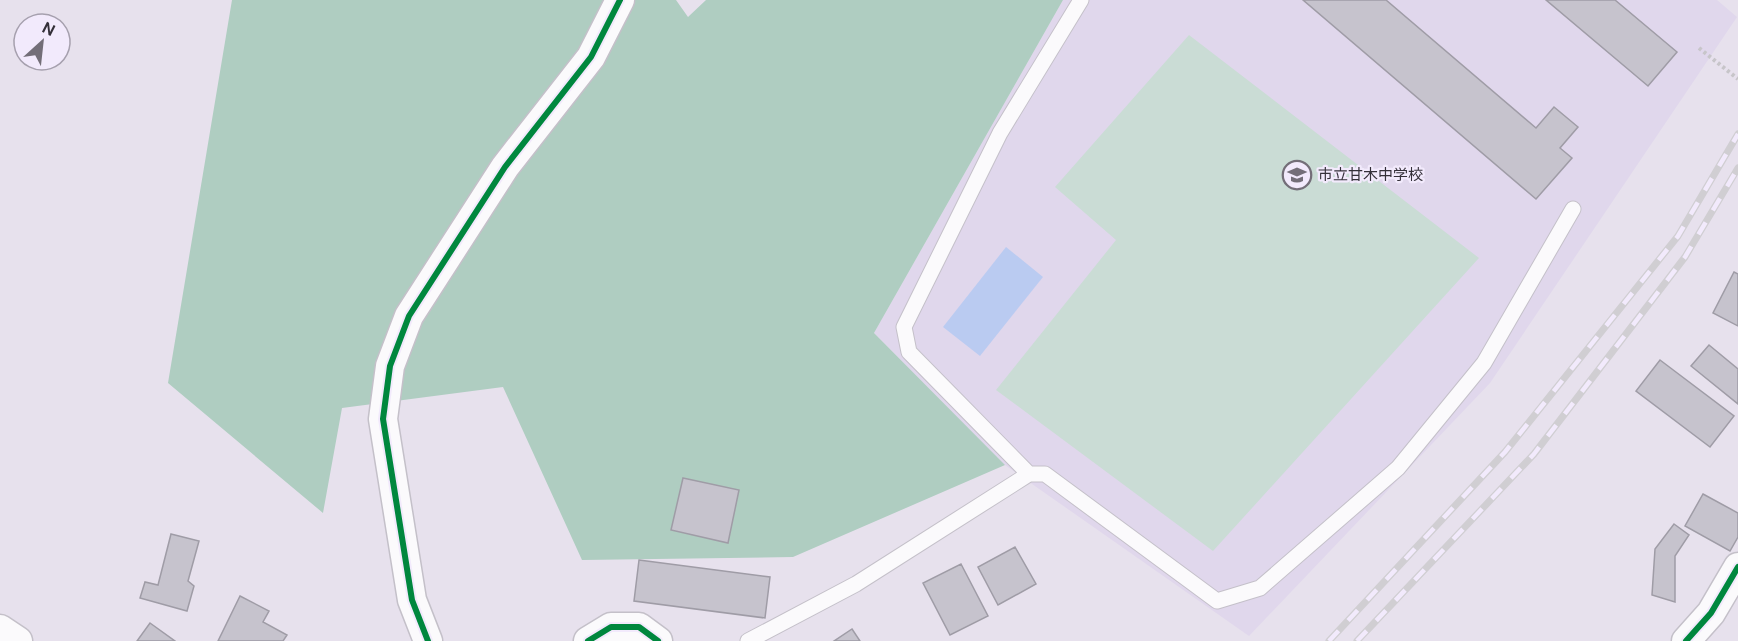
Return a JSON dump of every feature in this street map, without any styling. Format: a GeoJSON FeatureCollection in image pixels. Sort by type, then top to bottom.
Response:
{"type":"FeatureCollection","features":[{"type":"Feature","properties":{"kind":"street"},"geometry":{"type":"LineString","coordinates":[[428,641],[412,600],[383,419],[390,366],[409,316],[506,167],[591,57],[620,0]]}},
{"type":"Feature","properties":{"kind":"street"},"geometry":{"type":"LineString","coordinates":[[1686,641],[1711,613],[1738,567]]}},
{"type":"Feature","properties":{"kind":"street"},"geometry":{"type":"LineString","coordinates":[[588,641],[610,627],[639,627],[658,641]]}},
{"type":"Feature","properties":{"kind":"street"},"geometry":{"type":"LineString","coordinates":[[0,629],[18,641]]}},
{"type":"Feature","properties":{"kind":"lane"},"geometry":{"type":"LineString","coordinates":[[1029,474],[909,351],[904,327],[1000,133],[1081,0]]}},
{"type":"Feature","properties":{"kind":"lane"},"geometry":{"type":"LineString","coordinates":[[748,641],[856,584],[1029,474],[1045,474],[1217,601],[1260,588],[1398,468],[1484,363],[1573,210]]}},
{"type":"Feature","properties":{"kind":"path"},"geometry":{"type":"LineString","coordinates":[[1699,48],[1738,79]]}},
{"type":"Feature","properties":{"kind":"shaded area","name":"市立甘木中学校"},"geometry":{"type":"Polygon","coordinates":[[[1063,0],[1717,0],[1737,17],[1490,383],[1249,636],[1005,465],[874,333],[1063,0]]]}},
{"type":"Feature","properties":{"kind":"shaded area"},"geometry":{"type":"Polygon","coordinates":[[[1189,35],[1479,258],[1213,551],[996,390],[1116,240],[1055,187],[1189,35]]]}},
{"type":"Feature","properties":{"kind":"green space"},"geometry":{"type":"Polygon","coordinates":[[[232,0],[676,0],[688,17],[706,0],[1063,0],[874,333],[1005,465],[793,557],[582,560],[503,387],[342,408],[323,513],[168,383],[232,0]]]}},
{"type":"Feature","properties":{"kind":"water"},"geometry":{"type":"Polygon","coordinates":[[[1006,247],[1043,277],[980,356],[943,327],[1006,247]]]}},
{"type":"Feature","properties":{"kind":"building"},"geometry":{"type":"Polygon","coordinates":[[[1303,0],[1386,0],[1536,128],[1554,107],[1578,127],[1560,148],[1572,158],[1536,199],[1303,0]]]}},
{"type":"Feature","properties":{"kind":"building"},"geometry":{"type":"Polygon","coordinates":[[[1546,0],[1615,0],[1677,52],[1648,86],[1546,0]]]}},
{"type":"Feature","properties":{"kind":"building"},"geometry":{"type":"Polygon","coordinates":[[[1734,272],[1738,274],[1738,326],[1713,313],[1734,272]]]}},
{"type":"Feature","properties":{"kind":"building"},"geometry":{"type":"Polygon","coordinates":[[[1709,345],[1738,369],[1738,404],[1691,366],[1709,345]]]}},
{"type":"Feature","properties":{"kind":"building"},"geometry":{"type":"Polygon","coordinates":[[[1660,360],[1734,416],[1710,447],[1636,391],[1660,360]]]}},
{"type":"Feature","properties":{"kind":"building"},"geometry":{"type":"Polygon","coordinates":[[[683,478],[739,490],[728,543],[671,530],[683,478]]]}},
{"type":"Feature","properties":{"kind":"building"},"geometry":{"type":"Polygon","coordinates":[[[1703,494],[1738,513],[1738,537],[1730,551],[1685,526],[1703,494]]]}},
{"type":"Feature","properties":{"kind":"building"},"geometry":{"type":"Polygon","coordinates":[[[1674,524],[1689,535],[1675,556],[1675,602],[1652,595],[1655,549],[1674,524]]]}},
{"type":"Feature","properties":{"kind":"building"},"geometry":{"type":"Polygon","coordinates":[[[171,534],[199,541],[188,581],[194,586],[187,611],[140,598],[145,582],[158,585],[171,534]]]}},
{"type":"Feature","properties":{"kind":"building"},"geometry":{"type":"Polygon","coordinates":[[[1015,547],[1036,584],[998,605],[978,567],[1015,547]]]}},
{"type":"Feature","properties":{"kind":"building"},"geometry":{"type":"Polygon","coordinates":[[[639,560],[770,577],[765,618],[634,601],[639,560]]]}},
{"type":"Feature","properties":{"kind":"building"},"geometry":{"type":"Polygon","coordinates":[[[961,564],[988,616],[950,635],[923,583],[961,564]]]}},
{"type":"Feature","properties":{"kind":"building"},"geometry":{"type":"Polygon","coordinates":[[[240,596],[269,611],[263,622],[287,635],[283,641],[218,641],[240,596]]]}},
{"type":"Feature","properties":{"kind":"building"},"geometry":{"type":"Polygon","coordinates":[[[150,623],[175,641],[137,641],[150,623]]]}},
{"type":"Feature","properties":{"kind":"building"},"geometry":{"type":"Polygon","coordinates":[[[852,629],[860,641],[834,641],[852,629]]]}},
{"type":"Feature","properties":{"kind":"railway"},"geometry":{"type":"LineString","coordinates":[[1329,641],[1505,452],[1678,236],[1738,134]]}},
{"type":"Feature","properties":{"kind":"railway"},"geometry":{"type":"LineString","coordinates":[[1357,641],[1534,454],[1685,257],[1738,168]]}},
{"type":"Feature","properties":{"kind":"cycle path"},"geometry":{"type":"LineString","coordinates":[[428,641],[412,600],[383,419],[390,366],[409,316],[505,167],[591,57],[620,0]]}},
{"type":"Feature","properties":{"kind":"cycle path"},"geometry":{"type":"LineString","coordinates":[[1686,641],[1711,613],[1738,567]]}},
{"type":"Feature","properties":{"kind":"cycle path"},"geometry":{"type":"LineString","coordinates":[[588,641],[611,627],[639,627],[658,641]]}},
{"type":"Feature","properties":{"kind":"place","name":"市立甘木中学校"},"geometry":{"type":"Point","coordinates":[1297,175]}}]}
